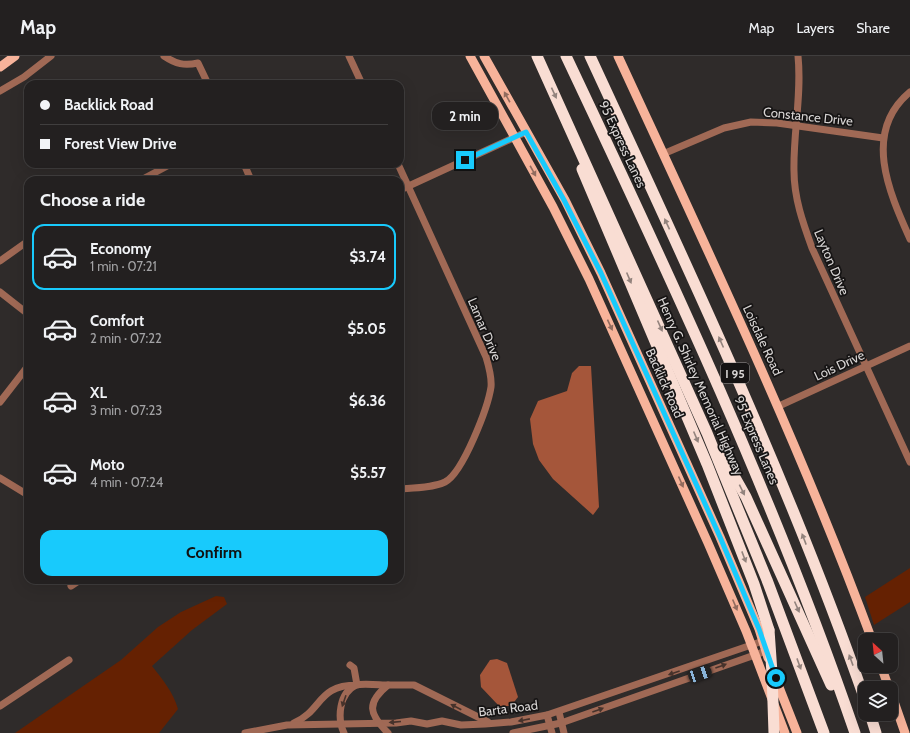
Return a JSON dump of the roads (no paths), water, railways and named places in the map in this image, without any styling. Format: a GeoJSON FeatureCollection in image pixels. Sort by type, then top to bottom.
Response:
{"type":"FeatureCollection","features":[{"type":"Feature","properties":{"kind":"highway","name":"Henry G. Shirley Memorial Highway"},"geometry":{"type":"LineString","coordinates":[[537,56],[707,433],[765,573],[824,733]]}},
{"type":"Feature","properties":{"kind":"highway","name":"95 Express Lanes"},"geometry":{"type":"LineString","coordinates":[[566,56],[688,315],[760,481],[818,627],[855,733]]}},
{"type":"Feature","properties":{"kind":"highway","name":"I 95"},"geometry":{"type":"LineString","coordinates":[[590,56],[748,403],[807,546],[858,681]]}},
{"type":"Feature","properties":{"kind":"highway"},"geometry":{"type":"LineString","coordinates":[[562,112],[588,187],[707,464],[754,584],[769,630],[774,733]]}},
{"type":"Feature","properties":{"kind":"highway"},"geometry":{"type":"LineString","coordinates":[[707,433],[733,473],[746,497],[819,655],[852,733]]}},
{"type":"Feature","properties":{"kind":"highway"},"geometry":{"type":"LineString","coordinates":[[872,721],[876,733]]}},
{"type":"Feature","properties":{"kind":"main road"},"geometry":{"type":"LineString","coordinates":[[0,67],[15,56]]}},
{"type":"Feature","properties":{"kind":"main road","name":"Backlick Road"},"geometry":{"type":"LineString","coordinates":[[470,56],[553,207],[588,279],[708,543],[785,733]]}},
{"type":"Feature","properties":{"kind":"main road","name":"Backlick Road"},"geometry":{"type":"LineString","coordinates":[[484,56],[564,200],[601,273],[720,537],[763,641],[796,733]]}},
{"type":"Feature","properties":{"kind":"main road","name":"Loisdale Road"},"geometry":{"type":"LineString","coordinates":[[618,56],[779,406],[834,538],[869,633]]}},
{"type":"Feature","properties":{"kind":"main road"},"geometry":{"type":"LineString","coordinates":[[898,713],[905,733]]}},
{"type":"Feature","properties":{"kind":"street"},"geometry":{"type":"LineString","coordinates":[[0,91],[24,78],[51,56]]}},
{"type":"Feature","properties":{"kind":"street"},"geometry":{"type":"LineString","coordinates":[[164,56],[175,63],[186,66],[199,59],[207,80]]}},
{"type":"Feature","properties":{"kind":"street"},"geometry":{"type":"LineString","coordinates":[[349,56],[360,80]]}},
{"type":"Feature","properties":{"kind":"street","name":"Layton Drive"},"geometry":{"type":"LineString","coordinates":[[798,56],[800,98],[794,173],[796,197],[801,219],[812,248],[910,461]]}},
{"type":"Feature","properties":{"kind":"street"},"geometry":{"type":"LineString","coordinates":[[910,92],[896,107],[889,119],[883,138],[884,164],[889,187],[910,239]]}},
{"type":"Feature","properties":{"kind":"street","name":"Constance Drive"},"geometry":{"type":"LineString","coordinates":[[663,154],[712,133],[736,125],[766,122],[883,138]]}},
{"type":"Feature","properties":{"kind":"street"},"geometry":{"type":"LineString","coordinates":[[404,188],[526,132]]}},
{"type":"Feature","properties":{"kind":"street"},"geometry":{"type":"LineString","coordinates":[[148,176],[164,168]]}},
{"type":"Feature","properties":{"kind":"street","name":"Lamar Drive"},"geometry":{"type":"LineString","coordinates":[[404,177],[486,357],[491,380],[488,401],[458,471],[446,482],[435,485],[404,489]]}},
{"type":"Feature","properties":{"kind":"street"},"geometry":{"type":"LineString","coordinates":[[0,261],[24,245]]}},
{"type":"Feature","properties":{"kind":"street"},"geometry":{"type":"LineString","coordinates":[[0,292],[24,311]]}},
{"type":"Feature","properties":{"kind":"street","name":"Lois Drive"},"geometry":{"type":"LineString","coordinates":[[779,406],[910,346]]}},
{"type":"Feature","properties":{"kind":"street"},"geometry":{"type":"LineString","coordinates":[[0,402],[24,371]]}},
{"type":"Feature","properties":{"kind":"street"},"geometry":{"type":"LineString","coordinates":[[0,478],[24,493]]}},
{"type":"Feature","properties":{"kind":"street","name":"Barta Road"},"geometry":{"type":"LineString","coordinates":[[245,733],[292,724],[411,721],[427,724],[442,721],[461,725],[511,722],[559,712],[763,641]]}},
{"type":"Feature","properties":{"kind":"street","name":"Barta Road"},"geometry":{"type":"LineString","coordinates":[[512,733],[551,730],[562,723],[766,652]]}},
{"type":"Feature","properties":{"kind":"street"},"geometry":{"type":"LineString","coordinates":[[0,706],[69,660]]}},
{"type":"Feature","properties":{"kind":"street"},"geometry":{"type":"LineString","coordinates":[[350,665],[354,668],[357,685]]}},
{"type":"Feature","properties":{"kind":"street"},"geometry":{"type":"LineString","coordinates":[[344,733],[341,723],[341,707],[344,697],[349,690],[357,685]]}},
{"type":"Feature","properties":{"kind":"street"},"geometry":{"type":"LineString","coordinates":[[292,724],[302,720],[329,691],[338,686],[357,685],[414,686],[468,713],[492,723]]}},
{"type":"Feature","properties":{"kind":"street"},"geometry":{"type":"LineString","coordinates":[[388,685],[378,695],[373,704],[372,712],[378,723],[388,733]]}},
{"type":"Feature","properties":{"kind":"street"},"geometry":{"type":"LineString","coordinates":[[559,712],[564,733]]}},
{"type":"Feature","properties":{"kind":"street"},"geometry":{"type":"LineString","coordinates":[[547,715],[551,730]]}}]}
